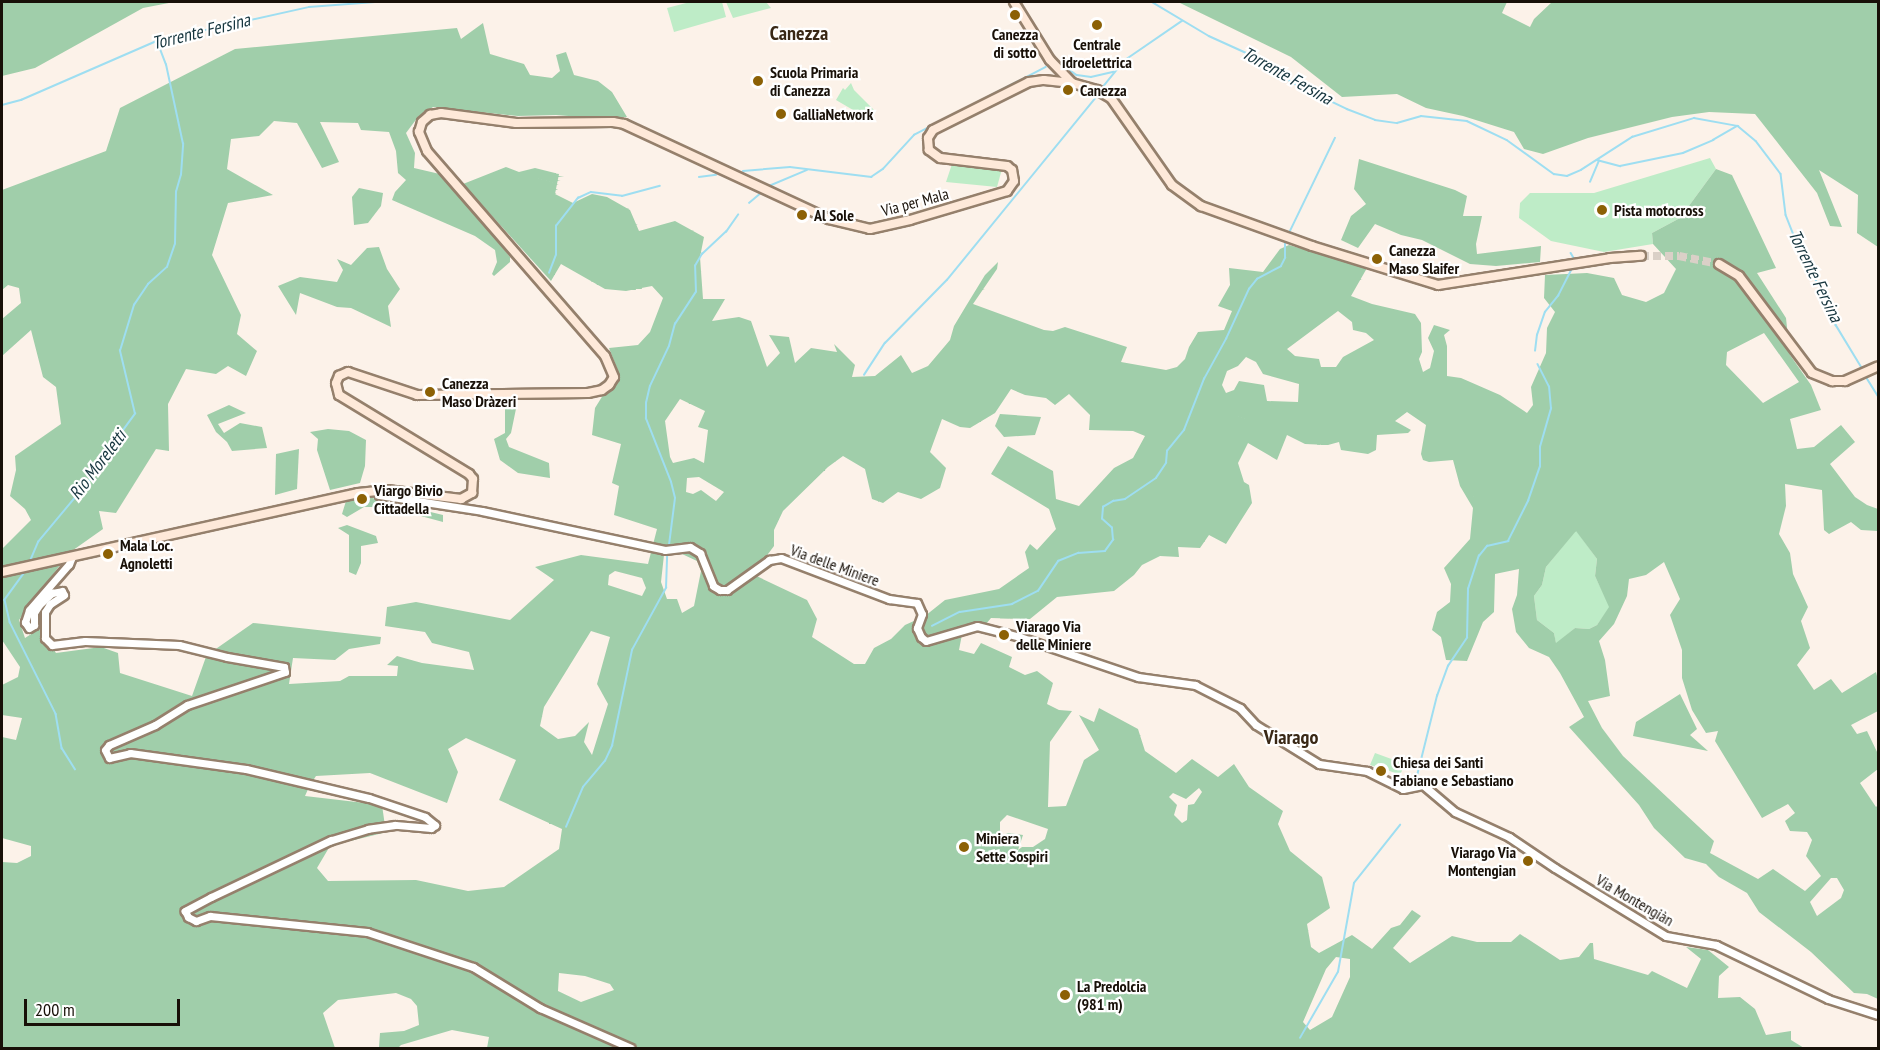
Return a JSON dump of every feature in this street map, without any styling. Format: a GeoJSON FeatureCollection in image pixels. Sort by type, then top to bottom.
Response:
{"type":"FeatureCollection","features":[{"type":"Feature","properties":{"kind":"main road"},"geometry":{"type":"LineString","coordinates":[[1014,2],[1057,69],[1072,83]]}},
{"type":"Feature","properties":{"kind":"main road"},"geometry":{"type":"LineString","coordinates":[[1057,69],[1051,81],[1072,83],[1101,92],[1121,111],[1172,185],[1201,206],[1312,246],[1438,285],[1610,258],[1641,256]]}},
{"type":"Feature","properties":{"kind":"main road","name":"Via per Mala"},"geometry":{"type":"LineString","coordinates":[[377,490],[461,499],[472,493],[474,487],[469,474],[339,395],[336,383],[339,376],[348,372],[417,395],[458,396],[588,393],[602,390],[614,377],[605,356],[427,151],[419,132],[422,122],[430,116],[441,113],[516,123],[613,122],[624,124],[829,219],[870,229],[894,225],[1000,194],[1013,187],[1014,176],[1007,166],[940,158],[929,150],[928,138],[933,130],[1029,82],[1051,81]]}},
{"type":"Feature","properties":{"kind":"main road"},"geometry":{"type":"LineString","coordinates":[[1719,264],[1739,276],[1812,373],[1832,381],[1849,380],[1878,366]]}},
{"type":"Feature","properties":{"kind":"main road"},"geometry":{"type":"LineString","coordinates":[[2,572],[377,490]]}},
{"type":"Feature","properties":{"kind":"street","name":"Via delle Miniere"},"geometry":{"type":"LineString","coordinates":[[377,490],[379,495],[491,513],[665,550],[690,547],[700,554],[712,586],[720,590],[727,590],[769,560],[781,558],[889,599],[917,603],[922,614],[917,628],[921,637],[926,640],[977,626],[1020,637],[1138,677],[1195,685],[1240,708],[1265,732],[1319,764],[1367,771],[1402,789]]}},
{"type":"Feature","properties":{"kind":"street"},"geometry":{"type":"LineString","coordinates":[[72,557],[69,564],[29,610],[25,622],[29,628],[34,625],[34,613],[39,604],[52,593],[62,591],[64,595],[50,604],[45,612],[45,638],[52,645],[85,641],[179,645],[227,657],[284,666],[285,672],[187,705],[155,725],[109,745],[105,750],[109,758],[130,753],[246,769],[369,798],[425,817],[435,825],[431,828],[395,825],[368,829],[332,840],[211,897],[185,911],[188,917],[196,921],[210,916],[368,932],[473,967],[540,1008],[631,1048]]}},
{"type":"Feature","properties":{"kind":"street","name":"Via Montengiàn"},"geometry":{"type":"LineString","coordinates":[[1402,789],[1423,784],[1455,812],[1509,837],[1666,936],[1716,945],[1828,999],[1875,1015]]}},
{"type":"Feature","properties":{"kind":"green space"},"geometry":{"type":"Polygon","coordinates":[[[2,2],[174,2],[143,8],[35,68],[2,76],[2,2]]]}},
{"type":"Feature","properties":{"kind":"green space"},"geometry":{"type":"Polygon","coordinates":[[[690,2],[722,2],[726,17],[674,32],[667,8],[690,2]]]}},
{"type":"Feature","properties":{"kind":"green space"},"geometry":{"type":"Polygon","coordinates":[[[726,2],[766,2],[771,8],[733,18],[726,2]]]}},
{"type":"Feature","properties":{"kind":"green space"},"geometry":{"type":"Polygon","coordinates":[[[1178,2],[1507,2],[1502,13],[1530,27],[1534,19],[1552,2],[1878,2],[1878,247],[1857,233],[1858,195],[1819,170],[1842,227],[1830,226],[1817,193],[1755,114],[1709,112],[1672,117],[1588,138],[1543,154],[1524,149],[1514,132],[1463,116],[1426,108],[1397,94],[1342,97],[1291,57],[1178,2]]]}},
{"type":"Feature","properties":{"kind":"green space"},"geometry":{"type":"Polygon","coordinates":[[[483,23],[490,54],[524,64],[530,75],[552,78],[560,71],[556,55],[566,52],[574,75],[598,81],[612,92],[627,117],[606,119],[556,115],[518,116],[433,107],[418,117],[406,133],[415,153],[414,168],[444,175],[510,257],[510,262],[494,276],[492,274],[497,262],[495,250],[475,236],[392,200],[395,192],[406,180],[398,173],[396,151],[389,132],[361,130],[358,123],[320,122],[339,162],[322,168],[297,123],[274,121],[259,136],[231,139],[227,169],[273,195],[228,203],[212,255],[241,315],[237,334],[257,351],[246,376],[228,366],[216,374],[186,369],[168,404],[169,451],[156,449],[116,513],[99,511],[103,529],[69,553],[19,620],[25,638],[39,629],[56,653],[101,647],[118,653],[120,673],[192,696],[207,654],[283,667],[284,672],[241,684],[109,744],[109,759],[130,754],[246,770],[309,787],[305,796],[382,805],[385,826],[349,833],[185,911],[196,922],[210,917],[344,929],[472,968],[509,989],[629,1048],[487,1048],[489,1037],[452,1030],[401,1045],[398,1048],[372,1048],[379,1047],[380,1033],[404,1031],[419,1025],[417,1006],[411,999],[396,993],[338,1000],[323,1013],[335,1048],[2,1048],[2,862],[17,863],[31,856],[31,846],[2,838],[2,737],[16,740],[22,718],[2,715],[2,685],[18,677],[20,667],[2,640],[2,549],[31,520],[25,509],[10,496],[16,470],[15,456],[61,424],[56,387],[43,377],[31,330],[2,356],[2,319],[21,303],[19,288],[8,285],[2,290],[2,190],[106,151],[120,108],[235,49],[457,28],[461,39],[483,23]]]}},
{"type":"Feature","properties":{"kind":"green space"},"geometry":{"type":"Polygon","coordinates":[[[851,83],[854,90],[874,110],[870,110],[865,117],[836,100],[843,88],[845,90],[851,83]]]}},
{"type":"Feature","properties":{"kind":"green space","name":"Pista motocross"},"geometry":{"type":"Polygon","coordinates":[[[1710,158],[1716,169],[1680,218],[1652,233],[1653,244],[1604,252],[1551,241],[1519,218],[1520,203],[1530,193],[1594,193],[1710,158]]]}},
{"type":"Feature","properties":{"kind":"green space"},"geometry":{"type":"Polygon","coordinates":[[[1359,159],[1467,196],[1463,216],[1482,216],[1476,244],[1477,254],[1541,246],[1540,262],[1496,266],[1470,264],[1422,240],[1401,235],[1375,224],[1358,248],[1341,240],[1351,216],[1366,204],[1354,189],[1359,159]]]}},
{"type":"Feature","properties":{"kind":"green space"},"geometry":{"type":"Polygon","coordinates":[[[952,164],[1002,169],[997,187],[946,182],[952,164]]]}},
{"type":"Feature","properties":{"kind":"green space"},"geometry":{"type":"Polygon","coordinates":[[[506,167],[519,172],[535,168],[559,174],[555,194],[573,203],[592,194],[607,197],[630,210],[639,231],[675,221],[704,237],[700,257],[703,299],[725,299],[712,321],[739,317],[751,321],[767,367],[780,353],[769,335],[789,337],[795,363],[811,348],[837,352],[834,344],[855,365],[852,377],[875,376],[901,355],[912,373],[928,366],[950,340],[954,326],[985,275],[998,262],[997,269],[973,304],[1044,330],[1053,331],[1065,327],[1127,347],[1121,362],[1166,370],[1177,367],[1185,359],[1198,332],[1224,330],[1232,311],[1218,306],[1230,285],[1229,268],[1263,272],[1280,249],[1289,245],[1367,268],[1351,296],[1372,304],[1415,314],[1421,323],[1422,352],[1419,359],[1423,372],[1430,368],[1434,351],[1428,338],[1434,325],[1450,330],[1444,335],[1447,346],[1447,376],[1461,378],[1500,395],[1527,413],[1533,405],[1531,387],[1546,353],[1547,328],[1555,312],[1544,298],[1545,275],[1587,273],[1614,278],[1622,295],[1646,302],[1664,293],[1676,269],[1653,244],[1652,233],[1680,218],[1716,169],[1732,175],[1776,268],[1757,273],[1786,318],[1790,355],[1811,385],[1821,410],[1790,419],[1797,449],[1814,447],[1841,425],[1855,442],[1830,464],[1855,497],[1878,509],[1878,531],[1861,530],[1851,522],[1829,534],[1824,530],[1822,490],[1785,484],[1786,506],[1779,534],[1790,553],[1793,574],[1808,607],[1801,621],[1810,648],[1797,665],[1814,690],[1831,679],[1842,693],[1876,672],[1878,680],[1878,711],[1851,725],[1857,734],[1867,731],[1878,754],[1878,769],[1860,783],[1876,807],[1878,805],[1878,999],[1867,994],[1854,993],[1811,952],[1759,912],[1747,893],[1719,877],[1706,864],[1685,858],[1654,828],[1639,805],[1569,727],[1584,717],[1560,673],[1549,657],[1529,648],[1516,632],[1512,609],[1517,595],[1519,569],[1495,574],[1494,612],[1483,622],[1467,661],[1446,660],[1441,637],[1432,630],[1437,612],[1450,602],[1451,584],[1444,568],[1470,539],[1473,508],[1460,486],[1453,460],[1429,462],[1423,460],[1421,454],[1426,425],[1407,412],[1395,421],[1411,430],[1408,433],[1377,435],[1376,450],[1368,454],[1341,450],[1339,442],[1328,445],[1305,444],[1287,435],[1277,460],[1248,443],[1238,463],[1244,482],[1249,485],[1252,503],[1226,544],[1209,535],[1200,548],[1178,547],[1179,557],[1160,556],[1142,565],[1134,575],[1114,591],[1057,597],[1030,619],[991,618],[986,624],[964,624],[959,650],[974,654],[981,643],[1012,657],[1009,667],[1025,675],[1037,671],[1053,683],[1047,704],[1059,710],[1072,711],[1050,742],[1048,807],[1066,806],[1084,760],[1099,750],[1079,715],[1094,722],[1099,708],[1138,729],[1145,751],[1176,773],[1192,759],[1218,777],[1234,764],[1249,787],[1283,811],[1278,824],[1290,851],[1322,877],[1330,908],[1307,924],[1311,947],[1319,953],[1352,935],[1372,949],[1391,928],[1400,925],[1412,910],[1421,916],[1393,948],[1410,963],[1452,936],[1477,942],[1511,942],[1520,934],[1560,960],[1579,957],[1590,943],[1593,943],[1594,959],[1648,975],[1652,971],[1687,988],[1701,959],[1686,947],[1708,950],[1729,967],[1719,976],[1718,998],[1740,997],[1755,1009],[1766,1035],[1791,1031],[1791,1040],[1804,1048],[633,1048],[559,1015],[473,966],[368,931],[228,917],[196,920],[186,912],[332,840],[386,827],[387,832],[330,846],[317,868],[328,881],[416,880],[468,891],[504,887],[559,849],[562,829],[499,800],[516,760],[466,738],[448,749],[458,772],[447,803],[370,773],[316,776],[310,785],[273,775],[130,752],[109,757],[106,750],[187,706],[283,675],[284,666],[210,653],[253,623],[381,637],[380,644],[349,649],[335,660],[293,658],[289,684],[340,681],[349,676],[397,676],[398,666],[387,665],[397,656],[422,663],[474,670],[469,652],[432,643],[425,632],[385,626],[387,607],[416,602],[510,620],[554,580],[535,567],[581,555],[648,564],[657,529],[614,515],[619,486],[612,483],[621,444],[592,435],[595,408],[618,371],[609,348],[638,345],[650,332],[663,298],[652,286],[626,291],[605,289],[561,264],[551,281],[463,184],[506,167]],[[1338,311],[1287,349],[1295,356],[1319,359],[1321,367],[1336,367],[1343,357],[1374,340],[1366,333],[1353,330],[1352,322],[1338,311]],[[1764,333],[1727,352],[1726,365],[1763,403],[1799,382],[1764,333]],[[1246,357],[1238,366],[1227,371],[1222,385],[1226,393],[1234,390],[1239,381],[1264,385],[1267,401],[1298,402],[1299,384],[1263,374],[1256,362],[1246,357]],[[1011,389],[995,413],[970,428],[960,427],[942,419],[930,452],[946,468],[940,488],[921,499],[898,492],[883,503],[872,499],[865,469],[843,456],[828,467],[783,511],[774,530],[774,546],[765,558],[748,572],[807,600],[817,619],[812,637],[854,664],[865,664],[874,648],[891,639],[905,625],[925,616],[945,600],[999,589],[1029,568],[1025,552],[1030,544],[1037,550],[1056,529],[1049,509],[991,474],[1008,446],[1053,471],[1056,499],[1079,506],[1114,468],[1133,458],[1145,436],[1133,431],[1089,430],[1090,415],[1069,394],[1055,405],[1046,398],[1025,395],[1011,389]],[[680,399],[665,421],[670,457],[673,463],[694,458],[704,463],[708,430],[698,427],[705,411],[680,399]],[[699,477],[687,478],[686,492],[693,494],[701,490],[716,501],[724,492],[699,477]],[[1576,531],[1546,567],[1542,585],[1534,596],[1537,620],[1554,633],[1556,643],[1575,628],[1589,629],[1597,625],[1609,607],[1595,576],[1597,559],[1576,531]],[[677,544],[665,546],[661,582],[667,599],[677,599],[682,613],[694,606],[701,571],[697,561],[682,554],[677,544]],[[1664,562],[1646,575],[1629,579],[1627,596],[1614,624],[1599,641],[1605,660],[1610,696],[1588,701],[1602,728],[1623,756],[1714,841],[1710,853],[1758,879],[1773,869],[1805,891],[1821,876],[1806,856],[1812,840],[1807,832],[1790,831],[1785,821],[1795,813],[1788,804],[1762,818],[1715,741],[1718,731],[1706,733],[1692,710],[1682,678],[1682,650],[1670,615],[1680,599],[1664,562]],[[615,571],[609,575],[608,585],[642,596],[646,588],[642,578],[615,571]],[[591,631],[544,707],[540,726],[558,739],[575,736],[589,722],[584,742],[592,755],[608,704],[597,684],[610,637],[591,631]],[[1199,788],[1186,799],[1173,793],[1169,797],[1177,805],[1174,815],[1182,823],[1187,820],[1188,805],[1194,804],[1202,792],[1199,788]],[[1007,815],[1000,822],[1000,837],[1008,833],[1023,835],[1018,850],[1022,847],[1033,847],[1045,839],[1048,829],[1007,815]],[[1831,878],[1810,902],[1817,916],[1841,898],[1844,890],[1837,878],[1831,878]],[[1336,957],[1326,969],[1303,1022],[1310,1030],[1332,1017],[1350,977],[1350,959],[1336,957]],[[559,973],[558,991],[581,1002],[614,990],[610,984],[585,976],[559,973]]]}},
{"type":"Feature","properties":{"kind":"green space"},"geometry":{"type":"Polygon","coordinates":[[[359,188],[383,193],[381,206],[368,223],[354,225],[352,197],[359,188]]]}},
{"type":"Feature","properties":{"kind":"green space"},"geometry":{"type":"Polygon","coordinates":[[[379,247],[387,269],[400,289],[388,306],[391,327],[351,308],[337,307],[300,293],[296,315],[278,286],[300,277],[337,282],[343,270],[337,259],[351,265],[367,248],[379,247]]]}},
{"type":"Feature","properties":{"kind":"green space"},"geometry":{"type":"Polygon","coordinates":[[[505,402],[517,404],[511,433],[506,439],[509,447],[549,463],[550,478],[518,473],[500,460],[494,439],[505,433],[505,402]]]}},
{"type":"Feature","properties":{"kind":"green space"},"geometry":{"type":"Polygon","coordinates":[[[229,405],[246,413],[218,424],[224,433],[240,423],[262,427],[267,448],[232,451],[227,442],[216,432],[207,415],[229,405]]]}},
{"type":"Feature","properties":{"kind":"green space"},"geometry":{"type":"Polygon","coordinates":[[[1000,414],[1041,417],[1035,435],[1004,437],[995,426],[1000,414]]]}},
{"type":"Feature","properties":{"kind":"green space"},"geometry":{"type":"Polygon","coordinates":[[[328,429],[349,431],[366,440],[365,466],[360,483],[330,490],[317,450],[318,439],[310,432],[328,429]]]}},
{"type":"Feature","properties":{"kind":"green space"},"geometry":{"type":"Polygon","coordinates":[[[299,449],[297,489],[275,495],[276,454],[299,449]]]}},
{"type":"Feature","properties":{"kind":"green space"},"geometry":{"type":"Polygon","coordinates":[[[364,496],[443,515],[443,522],[395,509],[376,507],[364,507],[347,517],[342,514],[346,501],[364,496]]]}},
{"type":"Feature","properties":{"kind":"green space"},"geometry":{"type":"Polygon","coordinates":[[[347,525],[376,536],[378,543],[361,546],[361,563],[356,575],[349,572],[349,535],[338,528],[347,525]]]}},
{"type":"Feature","properties":{"kind":"green space"},"geometry":{"type":"Polygon","coordinates":[[[1576,530],[1597,559],[1595,576],[1610,607],[1597,625],[1589,629],[1575,628],[1556,644],[1554,633],[1537,620],[1534,596],[1542,585],[1546,567],[1576,530]]]}},
{"type":"Feature","properties":{"kind":"green space"},"geometry":{"type":"Polygon","coordinates":[[[1680,694],[1697,729],[1690,735],[1708,751],[1633,736],[1636,722],[1680,694]]]}},
{"type":"Feature","properties":{"kind":"green space"},"geometry":{"type":"Polygon","coordinates":[[[1375,753],[1405,764],[1400,775],[1382,768],[1383,765],[1378,763],[1376,767],[1370,765],[1375,753]]]}},
{"type":"Feature","properties":{"kind":"waterway","name":"Torrente Fersina"},"geometry":{"type":"LineString","coordinates":[[2,105],[21,100],[157,41],[309,7],[375,2]]}},
{"type":"Feature","properties":{"kind":"waterway","name":"Torrente Fersina"},"geometry":{"type":"LineString","coordinates":[[1152,2],[1209,36],[1253,56],[1293,83],[1347,109],[1375,120],[1397,123],[1421,116],[1467,121],[1507,140],[1554,174],[1567,176],[1581,170],[1632,137],[1694,118],[1738,126],[1756,141],[1781,174],[1786,215],[1803,258],[1825,295],[1836,325],[1862,368]]}},
{"type":"Feature","properties":{"kind":"waterway"},"geometry":{"type":"LineString","coordinates":[[1102,88],[1125,60],[1182,21]]}},
{"type":"Feature","properties":{"kind":"waterway","name":"Rio Moreletti"},"geometry":{"type":"LineString","coordinates":[[30,561],[38,542],[108,458],[121,433],[135,414],[120,351],[134,305],[148,284],[167,267],[175,244],[176,192],[181,175],[183,144],[166,65],[157,41]]}},
{"type":"Feature","properties":{"kind":"waterway"},"geometry":{"type":"LineString","coordinates":[[1061,64],[1077,75],[1091,77],[1113,72]]}},
{"type":"Feature","properties":{"kind":"waterway"},"geometry":{"type":"LineString","coordinates":[[743,171],[790,167],[871,177],[883,169],[914,135],[1046,67]]}},
{"type":"Feature","properties":{"kind":"waterway"},"geometry":{"type":"LineString","coordinates":[[864,375],[885,343],[947,280],[1098,95]]}},
{"type":"Feature","properties":{"kind":"waterway"},"geometry":{"type":"LineString","coordinates":[[1597,160],[1620,166],[1683,153],[1737,126]]}},
{"type":"Feature","properties":{"kind":"waterway"},"geometry":{"type":"LineString","coordinates":[[1290,231],[1335,138]]}},
{"type":"Feature","properties":{"kind":"waterway"},"geometry":{"type":"LineString","coordinates":[[1590,182],[1599,161]]}},
{"type":"Feature","properties":{"kind":"waterway"},"geometry":{"type":"LineString","coordinates":[[769,186],[807,170]]}},
{"type":"Feature","properties":{"kind":"waterway"},"geometry":{"type":"LineString","coordinates":[[699,177],[716,175]]}},
{"type":"Feature","properties":{"kind":"waterway"},"geometry":{"type":"LineString","coordinates":[[549,273],[556,255],[556,226],[578,198],[591,192],[622,196],[660,186]]}},
{"type":"Feature","properties":{"kind":"waterway"},"geometry":{"type":"LineString","coordinates":[[749,203],[762,192]]}},
{"type":"Feature","properties":{"kind":"waterway"},"geometry":{"type":"LineString","coordinates":[[669,545],[675,498],[646,419],[646,403],[650,386],[669,346],[675,324],[696,292],[695,266],[702,254],[726,232],[738,215]]}},
{"type":"Feature","properties":{"kind":"waterway"},"geometry":{"type":"LineString","coordinates":[[932,626],[960,612],[1012,604],[1038,591],[1058,561],[1078,553],[1105,551],[1113,540],[1112,528],[1102,519],[1103,507],[1113,501],[1125,499],[1156,478],[1166,463],[1167,451],[1184,430],[1204,379],[1249,289],[1257,279],[1281,266],[1285,258],[1285,241]]}},
{"type":"Feature","properties":{"kind":"waterway"},"geometry":{"type":"LineString","coordinates":[[1571,253],[1574,258]]}},
{"type":"Feature","properties":{"kind":"waterway"},"geometry":{"type":"LineString","coordinates":[[1535,351],[1537,335],[1545,312],[1558,296],[1572,268]]}},
{"type":"Feature","properties":{"kind":"waterway"},"geometry":{"type":"LineString","coordinates":[[1416,780],[1437,696],[1448,666],[1467,638],[1468,589],[1479,556],[1487,546],[1508,541],[1528,501],[1540,467],[1540,447],[1551,409],[1549,387],[1538,365]]}},
{"type":"Feature","properties":{"kind":"waterway","name":"Torrente Fersina"},"geometry":{"type":"LineString","coordinates":[[1865,375],[1878,396]]}},
{"type":"Feature","properties":{"kind":"waterway"},"geometry":{"type":"LineString","coordinates":[[566,827],[583,787],[605,761],[612,746],[632,650],[666,588],[667,556]]}},
{"type":"Feature","properties":{"kind":"waterway","name":"Rio Moreletti"},"geometry":{"type":"LineString","coordinates":[[26,571],[5,600],[10,622],[56,714],[62,748],[75,769]]}},
{"type":"Feature","properties":{"kind":"waterway"},"geometry":{"type":"LineString","coordinates":[[1300,1038],[1338,972],[1354,883],[1400,825]]}},
{"type":"Feature","properties":{"kind":"tunnel"},"geometry":{"type":"LineString","coordinates":[[1641,256],[1679,256],[1719,264]]}},
{"type":"Feature","properties":{"kind":"place","name":"Canezza di sotto"},"geometry":{"type":"Point","coordinates":[1015,15]}},
{"type":"Feature","properties":{"kind":"place","name":"Centrale idroelettrica"},"geometry":{"type":"Point","coordinates":[1097,25]}},
{"type":"Feature","properties":{"kind":"place","name":"Scuola Primaria di Canezza"},"geometry":{"type":"Point","coordinates":[758,81]}},
{"type":"Feature","properties":{"kind":"place","name":"Canezza"},"geometry":{"type":"Point","coordinates":[1068,90]}},
{"type":"Feature","properties":{"kind":"place","name":"GalliaNetwork"},"geometry":{"type":"Point","coordinates":[781,114]}},
{"type":"Feature","properties":{"kind":"place","name":"Pista motocross"},"geometry":{"type":"Point","coordinates":[1602,210]}},
{"type":"Feature","properties":{"kind":"place","name":"Al Sole"},"geometry":{"type":"Point","coordinates":[802,215]}},
{"type":"Feature","properties":{"kind":"place","name":"Canezza Maso Slaifer"},"geometry":{"type":"Point","coordinates":[1377,259]}},
{"type":"Feature","properties":{"kind":"place","name":"Canezza Maso Dràzeri"},"geometry":{"type":"Point","coordinates":[430,392]}},
{"type":"Feature","properties":{"kind":"place","name":"Viargo Bivio Cittadella"},"geometry":{"type":"Point","coordinates":[362,499]}},
{"type":"Feature","properties":{"kind":"place","name":"Mala Loc. Agnoletti"},"geometry":{"type":"Point","coordinates":[108,554]}},
{"type":"Feature","properties":{"kind":"place","name":"Viarago Via delle Miniere"},"geometry":{"type":"Point","coordinates":[1004,635]}},
{"type":"Feature","properties":{"kind":"place","name":"Chiesa dei Santi Fabiano e Sebastiano"},"geometry":{"type":"Point","coordinates":[1381,771]}},
{"type":"Feature","properties":{"kind":"place","name":"Miniera Sette Sospiri"},"geometry":{"type":"Point","coordinates":[964,847]}},
{"type":"Feature","properties":{"kind":"place","name":"Viarago Via Montengian"},"geometry":{"type":"Point","coordinates":[1528,861]}},
{"type":"Feature","properties":{"kind":"place","name":"La Predolcia (981 m)"},"geometry":{"type":"Point","coordinates":[1065,995]}},
{"type":"Feature","properties":{"kind":"district","name":"Canezza"},"geometry":{"type":"Point","coordinates":[799,33]}},
{"type":"Feature","properties":{"kind":"district","name":"Viarago"},"geometry":{"type":"Point","coordinates":[1291,737]}}]}
